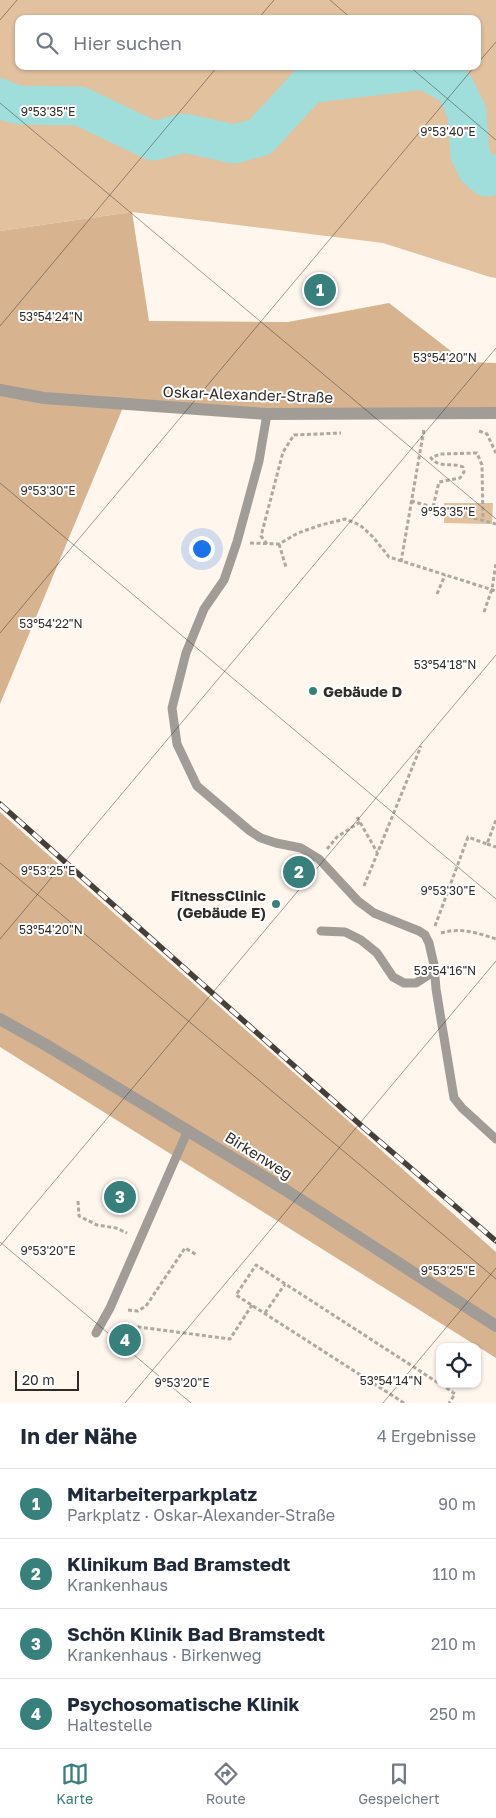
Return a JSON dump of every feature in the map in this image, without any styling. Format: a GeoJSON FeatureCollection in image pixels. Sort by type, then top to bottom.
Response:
{"type":"FeatureCollection","features":[{"type":"Feature","properties":{"kind":"street","name":"Oskar-Alexander-Straße"},"geometry":{"type":"LineString","coordinates":[[0,390],[53,399],[267,414],[496,413]]}},
{"type":"Feature","properties":{"kind":"street","name":"Birkenweg"},"geometry":{"type":"LineString","coordinates":[[0,1019],[284,1189],[496,1326]]}},
{"type":"Feature","properties":{"kind":"lane"},"geometry":{"type":"LineString","coordinates":[[267,414],[259,461],[242,528],[224,580],[204,609],[186,653],[172,708],[177,744],[197,786],[250,831],[276,843],[301,848],[319,859],[358,901],[374,914],[419,930],[428,936],[454,1098],[462,1108],[496,1139]]}},
{"type":"Feature","properties":{"kind":"lane"},"geometry":{"type":"LineString","coordinates":[[321,931],[345,932],[361,940],[377,953],[393,977],[404,983],[416,983],[427,976],[434,965]]}},
{"type":"Feature","properties":{"kind":"lane"},"geometry":{"type":"LineString","coordinates":[[96,1333],[110,1308],[188,1130]]}},
{"type":"Feature","properties":{"kind":"path"},"geometry":{"type":"LineString","coordinates":[[415,428],[432,428]]}},
{"type":"Feature","properties":{"kind":"path"},"geometry":{"type":"LineString","coordinates":[[401,562],[424,428]]}},
{"type":"Feature","properties":{"kind":"path"},"geometry":{"type":"LineString","coordinates":[[472,428],[486,434],[496,453]]}},
{"type":"Feature","properties":{"kind":"path"},"geometry":{"type":"LineString","coordinates":[[350,432],[294,435],[283,452],[261,536],[267,544],[279,544],[298,533],[345,519],[360,525],[373,537],[388,557],[494,590]]}},
{"type":"Feature","properties":{"kind":"path"},"geometry":{"type":"LineString","coordinates":[[433,507],[439,482],[460,478],[464,472],[463,467],[458,464],[449,466],[435,463],[431,458],[440,454],[477,453],[482,464],[483,520]]}},
{"type":"Feature","properties":{"kind":"path"},"geometry":{"type":"LineString","coordinates":[[411,501],[496,524]]}},
{"type":"Feature","properties":{"kind":"path"},"geometry":{"type":"LineString","coordinates":[[279,544],[286,567]]}},
{"type":"Feature","properties":{"kind":"path"},"geometry":{"type":"LineString","coordinates":[[484,612],[494,590],[496,563]]}},
{"type":"Feature","properties":{"kind":"path"},"geometry":{"type":"LineString","coordinates":[[437,594],[445,575]]}},
{"type":"Feature","properties":{"kind":"path"},"geometry":{"type":"LineString","coordinates":[[358,901],[420,746]]}},
{"type":"Feature","properties":{"kind":"path"},"geometry":{"type":"LineString","coordinates":[[356,817],[377,852]]}},
{"type":"Feature","properties":{"kind":"path"},"geometry":{"type":"LineString","coordinates":[[487,844],[496,820]]}},
{"type":"Feature","properties":{"kind":"path"},"geometry":{"type":"LineString","coordinates":[[319,859],[337,837],[360,822]]}},
{"type":"Feature","properties":{"kind":"path"},"geometry":{"type":"LineString","coordinates":[[428,936],[468,837],[496,847]]}},
{"type":"Feature","properties":{"kind":"path"},"geometry":{"type":"LineString","coordinates":[[428,936],[452,930],[479,933],[496,940]]}},
{"type":"Feature","properties":{"kind":"path"},"geometry":{"type":"LineString","coordinates":[[78,1201],[79,1216],[97,1225],[116,1228],[128,1234]]}},
{"type":"Feature","properties":{"kind":"path"},"geometry":{"type":"LineString","coordinates":[[128,1310],[138,1311],[146,1306],[185,1248],[197,1255]]}},
{"type":"Feature","properties":{"kind":"path"},"geometry":{"type":"LineString","coordinates":[[404,1403],[236,1295],[256,1265],[436,1381]]}},
{"type":"Feature","properties":{"kind":"path"},"geometry":{"type":"LineString","coordinates":[[265,1313],[285,1284]]}},
{"type":"Feature","properties":{"kind":"path"},"geometry":{"type":"LineString","coordinates":[[131,1326],[230,1338],[252,1305]]}},
{"type":"Feature","properties":{"kind":"path"},"geometry":{"type":"LineString","coordinates":[[446,1388],[455,1394],[449,1403]]}},
{"type":"Feature","properties":{"kind":"shaded area"},"geometry":{"type":"Polygon","coordinates":[[[0,0],[496,0],[496,278],[383,243],[132,212],[0,231],[0,0]]]}},
{"type":"Feature","properties":{"kind":"shaded area"},"geometry":{"type":"Polygon","coordinates":[[[132,212],[149,321],[288,322],[389,303],[465,362],[496,363],[496,413],[124,405],[0,704],[0,231],[132,212]]]}},
{"type":"Feature","properties":{"kind":"shaded area"},"geometry":{"type":"Polygon","coordinates":[[[444,503],[493,503],[492,524],[444,523],[444,503]]]}},
{"type":"Feature","properties":{"kind":"shaded area"},"geometry":{"type":"Polygon","coordinates":[[[0,812],[496,1252],[496,1358],[481,1349],[481,1343],[472,1343],[0,1047],[0,812]]]}},
{"type":"Feature","properties":{"kind":"waterway"},"geometry":{"type":"LineString","coordinates":[[0,98],[1,100],[20,105],[80,106],[153,141],[184,133],[234,144],[260,137],[309,84],[424,70],[454,86],[467,112],[470,154],[477,169],[487,177],[496,174]]}},
{"type":"Feature","properties":{"kind":"railway"},"geometry":{"type":"LineString","coordinates":[[0,804],[364,1128],[496,1241]]}},
{"type":"Feature","properties":{"kind":"place","name":"Mitarbeiterparkplatz"},"geometry":{"type":"Point","coordinates":[320,290]}},
{"type":"Feature","properties":{"kind":"place","name":"Gebäude D"},"geometry":{"type":"Point","coordinates":[313,691]}},
{"type":"Feature","properties":{"kind":"place","name":"Klinikum Bad Bramstedt"},"geometry":{"type":"Point","coordinates":[299,872]}},
{"type":"Feature","properties":{"kind":"place","name":"FitnessClinic (Gebäude E)"},"geometry":{"type":"Point","coordinates":[276,904]}},
{"type":"Feature","properties":{"kind":"place","name":"Schön Klinik Bad Bramstedt"},"geometry":{"type":"Point","coordinates":[120,1197]}},
{"type":"Feature","properties":{"kind":"place","name":"Psychosomatische Klinik"},"geometry":{"type":"Point","coordinates":[125,1340]}}]}
